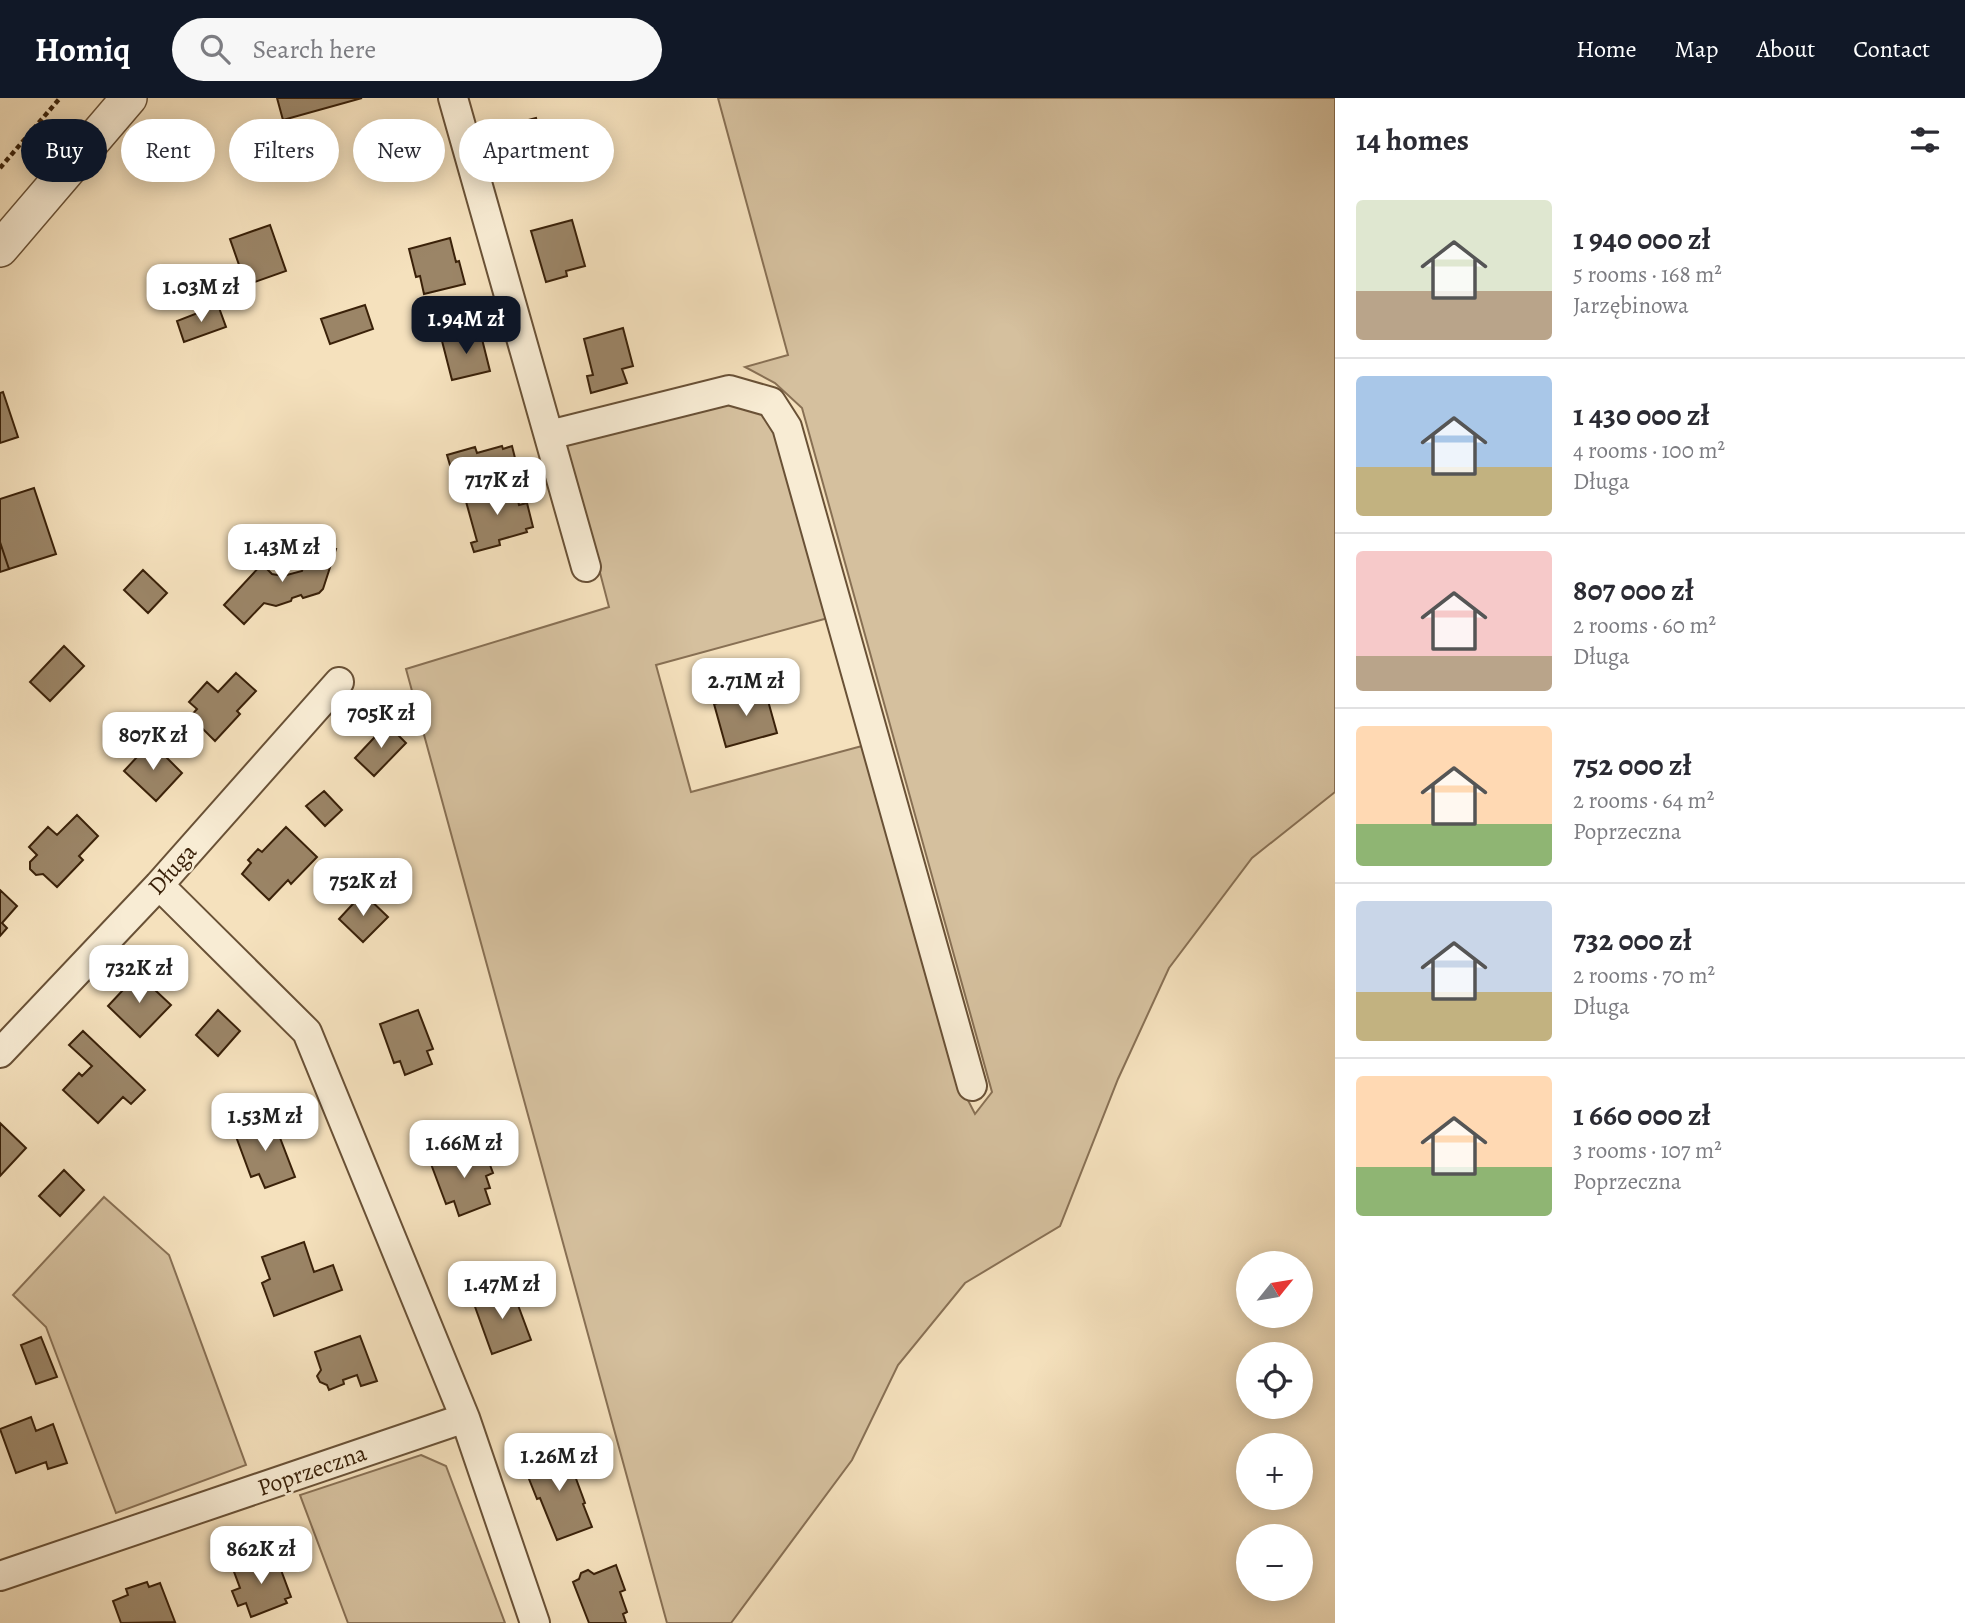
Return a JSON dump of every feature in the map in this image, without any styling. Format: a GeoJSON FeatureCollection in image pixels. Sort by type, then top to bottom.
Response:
{"type":"FeatureCollection","features":[{"type":"Feature","properties":{"kind":"street"},"geometry":{"type":"LineString","coordinates":[[0,249],[129,98]]}},
{"type":"Feature","properties":{"kind":"street"},"geometry":{"type":"LineString","coordinates":[[453,98],[586,567]]}},
{"type":"Feature","properties":{"kind":"street"},"geometry":{"type":"LineString","coordinates":[[549,435],[729,390],[771,402],[788,427],[972,1086]]}},
{"type":"Feature","properties":{"kind":"street","name":"Długa"},"geometry":{"type":"LineString","coordinates":[[0,1053],[159,885],[339,682]]}},
{"type":"Feature","properties":{"kind":"street"},"geometry":{"type":"LineString","coordinates":[[159,885],[307,1032],[465,1418],[535,1623]]}},
{"type":"Feature","properties":{"kind":"street","name":"Poprzeczna"},"geometry":{"type":"LineString","coordinates":[[0,1576],[465,1418]]}},
{"type":"Feature","properties":{"kind":"path"},"geometry":{"type":"LineString","coordinates":[[0,169],[60,98]]}},
{"type":"Feature","properties":{"kind":"shaded area"},"geometry":{"type":"Polygon","coordinates":[[[718,98],[1335,98],[1335,792],[1252,858],[1169,968],[1118,1079],[1060,1226],[965,1283],[898,1365],[852,1460],[731,1623],[667,1623],[406,669],[609,607],[566,443],[735,402],[764,413],[776,430],[828,618],[656,665],[691,792],[862,746],[954,1073],[975,1114],[992,1092],[802,408],[775,383],[745,367],[788,355],[718,98]]]}},
{"type":"Feature","properties":{"kind":"shaded area"},"geometry":{"type":"Polygon","coordinates":[[[104,1197],[169,1255],[246,1465],[116,1513],[46,1327],[13,1295],[104,1197]]]}},
{"type":"Feature","properties":{"kind":"shaded area"},"geometry":{"type":"Polygon","coordinates":[[[421,1455],[446,1466],[505,1623],[348,1623],[300,1495],[421,1455]]]}},
{"type":"Feature","properties":{"kind":"building"},"geometry":{"type":"Polygon","coordinates":[[[277,98],[362,98],[287,119],[283,119],[277,98]]]}},
{"type":"Feature","properties":{"kind":"building"},"geometry":{"type":"Polygon","coordinates":[[[572,220],[585,266],[566,271],[567,276],[546,282],[531,231],[572,220]]]}},
{"type":"Feature","properties":{"kind":"building"},"geometry":{"type":"Polygon","coordinates":[[[270,225],[286,271],[246,285],[230,239],[270,225]]]}},
{"type":"Feature","properties":{"kind":"building"},"geometry":{"type":"Polygon","coordinates":[[[450,238],[465,284],[424,294],[420,276],[416,277],[409,249],[450,238]]]}},
{"type":"Feature","properties":{"kind":"building"},"geometry":{"type":"Polygon","coordinates":[[[218,305],[226,327],[184,342],[177,321],[218,305]]]}},
{"type":"Feature","properties":{"kind":"building"},"geometry":{"type":"Polygon","coordinates":[[[365,305],[373,329],[330,344],[321,319],[365,305]]]}},
{"type":"Feature","properties":{"kind":"building"},"geometry":{"type":"Polygon","coordinates":[[[623,328],[633,366],[622,369],[627,383],[591,393],[587,376],[593,375],[584,339],[623,328]]]}},
{"type":"Feature","properties":{"kind":"building"},"geometry":{"type":"Polygon","coordinates":[[[480,331],[490,371],[452,380],[442,341],[480,331]]]}},
{"type":"Feature","properties":{"kind":"building"},"geometry":{"type":"Polygon","coordinates":[[[3,392],[18,437],[0,443],[0,393],[3,392]]]}},
{"type":"Feature","properties":{"kind":"building"},"geometry":{"type":"Polygon","coordinates":[[[502,446],[503,449],[512,446],[518,470],[510,472],[514,484],[465,498],[455,464],[450,465],[447,455],[475,447],[477,453],[502,446]]]}},
{"type":"Feature","properties":{"kind":"building"},"geometry":{"type":"Polygon","coordinates":[[[514,484],[519,505],[527,503],[533,527],[526,529],[527,532],[499,540],[500,545],[474,552],[471,543],[477,541],[465,498],[514,484]]]}},
{"type":"Feature","properties":{"kind":"building"},"geometry":{"type":"Polygon","coordinates":[[[34,488],[56,554],[9,569],[0,542],[0,499],[34,488]]]}},
{"type":"Feature","properties":{"kind":"building"},"geometry":{"type":"Polygon","coordinates":[[[0,542],[9,569],[0,572],[0,542]]]}},
{"type":"Feature","properties":{"kind":"building"},"geometry":{"type":"Polygon","coordinates":[[[310,542],[336,549],[323,589],[319,593],[303,598],[301,595],[276,606],[264,603],[244,624],[224,605],[262,564],[272,574],[283,576],[302,571],[310,542]]]}},
{"type":"Feature","properties":{"kind":"building"},"geometry":{"type":"Polygon","coordinates":[[[143,570],[167,593],[148,613],[124,590],[143,570]]]}},
{"type":"Feature","properties":{"kind":"building"},"geometry":{"type":"Polygon","coordinates":[[[64,646],[84,666],[50,701],[30,682],[64,646]]]}},
{"type":"Feature","properties":{"kind":"building"},"geometry":{"type":"Polygon","coordinates":[[[236,673],[256,691],[237,711],[240,714],[215,741],[203,729],[196,731],[189,724],[190,717],[197,709],[189,702],[207,682],[218,692],[236,673]]]}},
{"type":"Feature","properties":{"kind":"building"},"geometry":{"type":"Polygon","coordinates":[[[765,690],[777,733],[726,747],[714,704],[765,690]]]}},
{"type":"Feature","properties":{"kind":"building"},"geometry":{"type":"Polygon","coordinates":[[[387,724],[406,743],[374,776],[355,758],[387,724]]]}},
{"type":"Feature","properties":{"kind":"building"},"geometry":{"type":"Polygon","coordinates":[[[151,742],[182,773],[156,801],[124,771],[151,742]]]}},
{"type":"Feature","properties":{"kind":"building"},"geometry":{"type":"Polygon","coordinates":[[[324,791],[342,810],[325,826],[306,806],[324,791]]]}},
{"type":"Feature","properties":{"kind":"building"},"geometry":{"type":"Polygon","coordinates":[[[77,815],[98,836],[79,856],[83,860],[57,887],[43,874],[36,875],[30,869],[30,862],[37,855],[29,847],[48,827],[57,835],[77,815]]]}},
{"type":"Feature","properties":{"kind":"building"},"geometry":{"type":"Polygon","coordinates":[[[286,827],[317,857],[291,884],[288,880],[269,900],[242,874],[251,863],[248,860],[258,849],[262,852],[286,827]]]}},
{"type":"Feature","properties":{"kind":"building"},"geometry":{"type":"Polygon","coordinates":[[[0,890],[17,906],[2,923],[7,928],[0,936],[0,890]]]}},
{"type":"Feature","properties":{"kind":"building"},"geometry":{"type":"Polygon","coordinates":[[[363,893],[388,917],[363,942],[339,919],[363,893]]]}},
{"type":"Feature","properties":{"kind":"building"},"geometry":{"type":"Polygon","coordinates":[[[138,974],[171,1005],[140,1037],[108,1006],[138,974]]]}},
{"type":"Feature","properties":{"kind":"building"},"geometry":{"type":"Polygon","coordinates":[[[218,1010],[240,1031],[218,1056],[196,1035],[218,1010]]]}},
{"type":"Feature","properties":{"kind":"building"},"geometry":{"type":"Polygon","coordinates":[[[418,1010],[433,1049],[427,1051],[432,1064],[405,1075],[400,1061],[394,1063],[380,1024],[418,1010]]]}},
{"type":"Feature","properties":{"kind":"building"},"geometry":{"type":"Polygon","coordinates":[[[83,1031],[145,1090],[131,1104],[123,1097],[98,1123],[63,1090],[79,1073],[82,1076],[92,1066],[69,1045],[83,1031]]]}},
{"type":"Feature","properties":{"kind":"building"},"geometry":{"type":"Polygon","coordinates":[[[272,1117],[295,1177],[265,1188],[259,1174],[251,1177],[234,1131],[272,1117]]]}},
{"type":"Feature","properties":{"kind":"building"},"geometry":{"type":"Polygon","coordinates":[[[0,1123],[26,1148],[0,1176],[0,1123]]]}},
{"type":"Feature","properties":{"kind":"building"},"geometry":{"type":"Polygon","coordinates":[[[476,1148],[480,1160],[487,1157],[493,1173],[486,1176],[490,1188],[485,1189],[490,1204],[459,1216],[454,1201],[446,1204],[431,1164],[444,1160],[445,1154],[459,1149],[463,1152],[476,1148]]]}},
{"type":"Feature","properties":{"kind":"building"},"geometry":{"type":"Polygon","coordinates":[[[64,1170],[84,1190],[60,1216],[39,1196],[64,1170]]]}},
{"type":"Feature","properties":{"kind":"building"},"geometry":{"type":"Polygon","coordinates":[[[304,1242],[314,1272],[333,1265],[342,1290],[274,1316],[262,1283],[270,1279],[262,1257],[304,1242]]]}},
{"type":"Feature","properties":{"kind":"building"},"geometry":{"type":"Polygon","coordinates":[[[512,1289],[531,1340],[492,1354],[474,1304],[484,1295],[490,1298],[512,1289]]]}},
{"type":"Feature","properties":{"kind":"building"},"geometry":{"type":"Polygon","coordinates":[[[360,1336],[377,1381],[361,1386],[357,1375],[343,1380],[344,1384],[329,1390],[317,1376],[321,1370],[315,1352],[360,1336]]]}},
{"type":"Feature","properties":{"kind":"building"},"geometry":{"type":"Polygon","coordinates":[[[41,1337],[57,1377],[36,1384],[21,1345],[41,1337]]]}},
{"type":"Feature","properties":{"kind":"building"},"geometry":{"type":"Polygon","coordinates":[[[31,1417],[36,1431],[53,1424],[67,1463],[48,1469],[46,1462],[16,1473],[0,1429],[31,1417]]]}},
{"type":"Feature","properties":{"kind":"building"},"geometry":{"type":"Polygon","coordinates":[[[549,1449],[554,1453],[565,1449],[592,1527],[557,1540],[529,1479],[532,1477],[527,1463],[549,1449]]]}},
{"type":"Feature","properties":{"kind":"building"},"geometry":{"type":"Polygon","coordinates":[[[268,1556],[271,1565],[278,1562],[291,1597],[285,1599],[287,1603],[251,1617],[246,1603],[238,1606],[232,1591],[240,1588],[233,1569],[268,1556]]]}},
{"type":"Feature","properties":{"kind":"building"},"geometry":{"type":"Polygon","coordinates":[[[616,1565],[625,1590],[620,1592],[627,1612],[623,1614],[626,1623],[589,1623],[573,1582],[588,1570],[594,1574],[616,1565]]]}},
{"type":"Feature","properties":{"kind":"building"},"geometry":{"type":"Polygon","coordinates":[[[147,1582],[149,1587],[160,1583],[175,1622],[121,1623],[113,1601],[128,1595],[126,1589],[147,1582]]]}}]}
